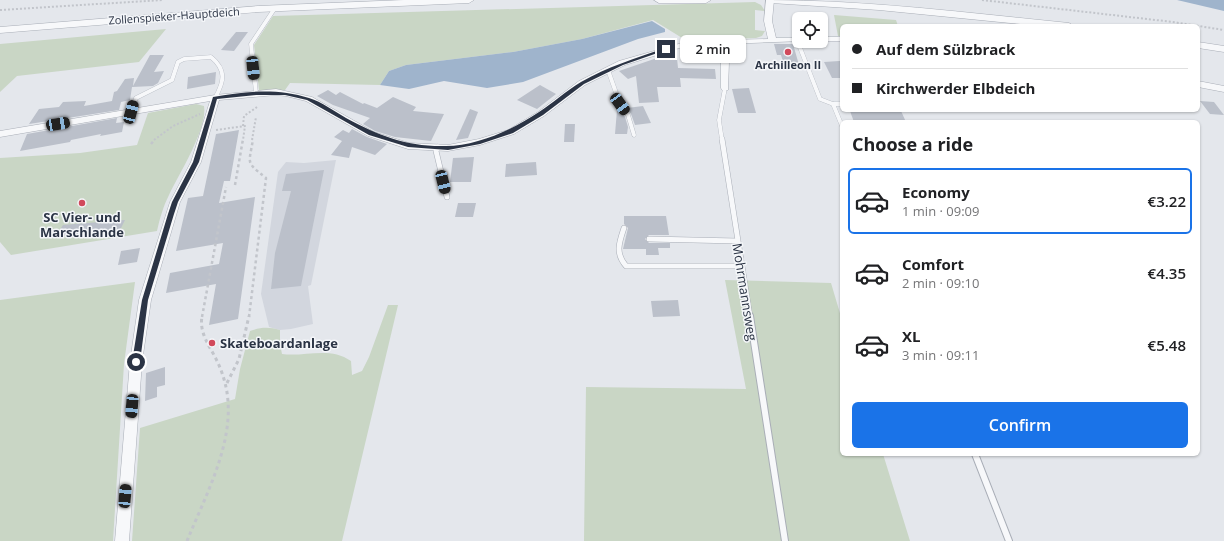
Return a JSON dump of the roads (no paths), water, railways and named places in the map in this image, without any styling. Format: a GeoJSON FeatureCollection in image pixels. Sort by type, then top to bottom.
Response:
{"type":"FeatureCollection","features":[{"type":"Feature","properties":{"kind":"street","name":"Zollenspieker-Hauptdeich"},"geometry":{"type":"LineString","coordinates":[[0,30],[275,8],[469,0]]}},
{"type":"Feature","properties":{"kind":"street"},"geometry":{"type":"LineString","coordinates":[[659,0],[706,0]]}},
{"type":"Feature","properties":{"kind":"street"},"geometry":{"type":"LineString","coordinates":[[772,40],[768,21],[771,0],[879,7],[1049,24]]}},
{"type":"Feature","properties":{"kind":"street"},"geometry":{"type":"LineString","coordinates":[[828,40],[840,39]]}},
{"type":"Feature","properties":{"kind":"street"},"geometry":{"type":"LineString","coordinates":[[0,134],[215,98],[256,93],[286,93],[309,99],[371,134],[408,146],[448,148],[480,142],[511,132],[541,114],[582,83],[622,64],[648,55],[689,43],[792,40]]}},
{"type":"Feature","properties":{"kind":"street","name":"Mohrmannsweg"},"geometry":{"type":"LineString","coordinates":[[722,42],[725,61],[725,88]]}},
{"type":"Feature","properties":{"kind":"street"},"geometry":{"type":"LineString","coordinates":[[1200,45],[1224,49]]}},
{"type":"Feature","properties":{"kind":"street"},"geometry":{"type":"LineString","coordinates":[[1200,84],[1224,89]]}},
{"type":"Feature","properties":{"kind":"street"},"geometry":{"type":"LineString","coordinates":[[122,541],[136,362],[145,300],[175,202],[196,162],[215,98]]}},
{"type":"Feature","properties":{"kind":"lane"},"geometry":{"type":"LineString","coordinates":[[256,93],[251,44],[275,8]]}},
{"type":"Feature","properties":{"kind":"lane"},"geometry":{"type":"LineString","coordinates":[[801,48],[820,99],[834,104],[840,104]]}},
{"type":"Feature","properties":{"kind":"lane"},"geometry":{"type":"LineString","coordinates":[[131,112],[136,98],[172,80],[178,62],[184,59],[211,57],[220,65],[223,72],[221,88],[215,98]]}},
{"type":"Feature","properties":{"kind":"lane"},"geometry":{"type":"LineString","coordinates":[[608,70],[620,104],[628,115],[634,135]]}},
{"type":"Feature","properties":{"kind":"lane","name":"Mohrmannsweg"},"geometry":{"type":"LineString","coordinates":[[725,88],[719,120],[784,541]]}},
{"type":"Feature","properties":{"kind":"lane"},"geometry":{"type":"LineString","coordinates":[[834,104],[840,120]]}},
{"type":"Feature","properties":{"kind":"lane"},"geometry":{"type":"LineString","coordinates":[[438,147],[436,151],[447,197]]}},
{"type":"Feature","properties":{"kind":"lane"},"geometry":{"type":"LineString","coordinates":[[624,228],[617,247],[619,259],[626,266],[741,266]]}},
{"type":"Feature","properties":{"kind":"lane"},"geometry":{"type":"LineString","coordinates":[[649,239],[737,241]]}},
{"type":"Feature","properties":{"kind":"lane"},"geometry":{"type":"LineString","coordinates":[[976,456],[1009,541]]}},
{"type":"Feature","properties":{"kind":"water"},"geometry":{"type":"Polygon","coordinates":[[[1177,0],[1224,0],[1224,11],[1177,0]]]}},
{"type":"Feature","properties":{"kind":"water"},"geometry":{"type":"Polygon","coordinates":[[[652,21],[665,29],[665,32],[638,39],[523,82],[487,88],[444,81],[409,89],[380,85],[389,71],[406,65],[513,52],[582,39],[652,21]]]}},
{"type":"Feature","properties":{"kind":"place","name":"Archilleon II"},"geometry":{"type":"Point","coordinates":[788,52]}},
{"type":"Feature","properties":{"kind":"place","name":"SC Vier- und Marschlande"},"geometry":{"type":"Point","coordinates":[82,203]}},
{"type":"Feature","properties":{"kind":"place","name":"Skateboardanlage"},"geometry":{"type":"Point","coordinates":[212,343]}}]}
